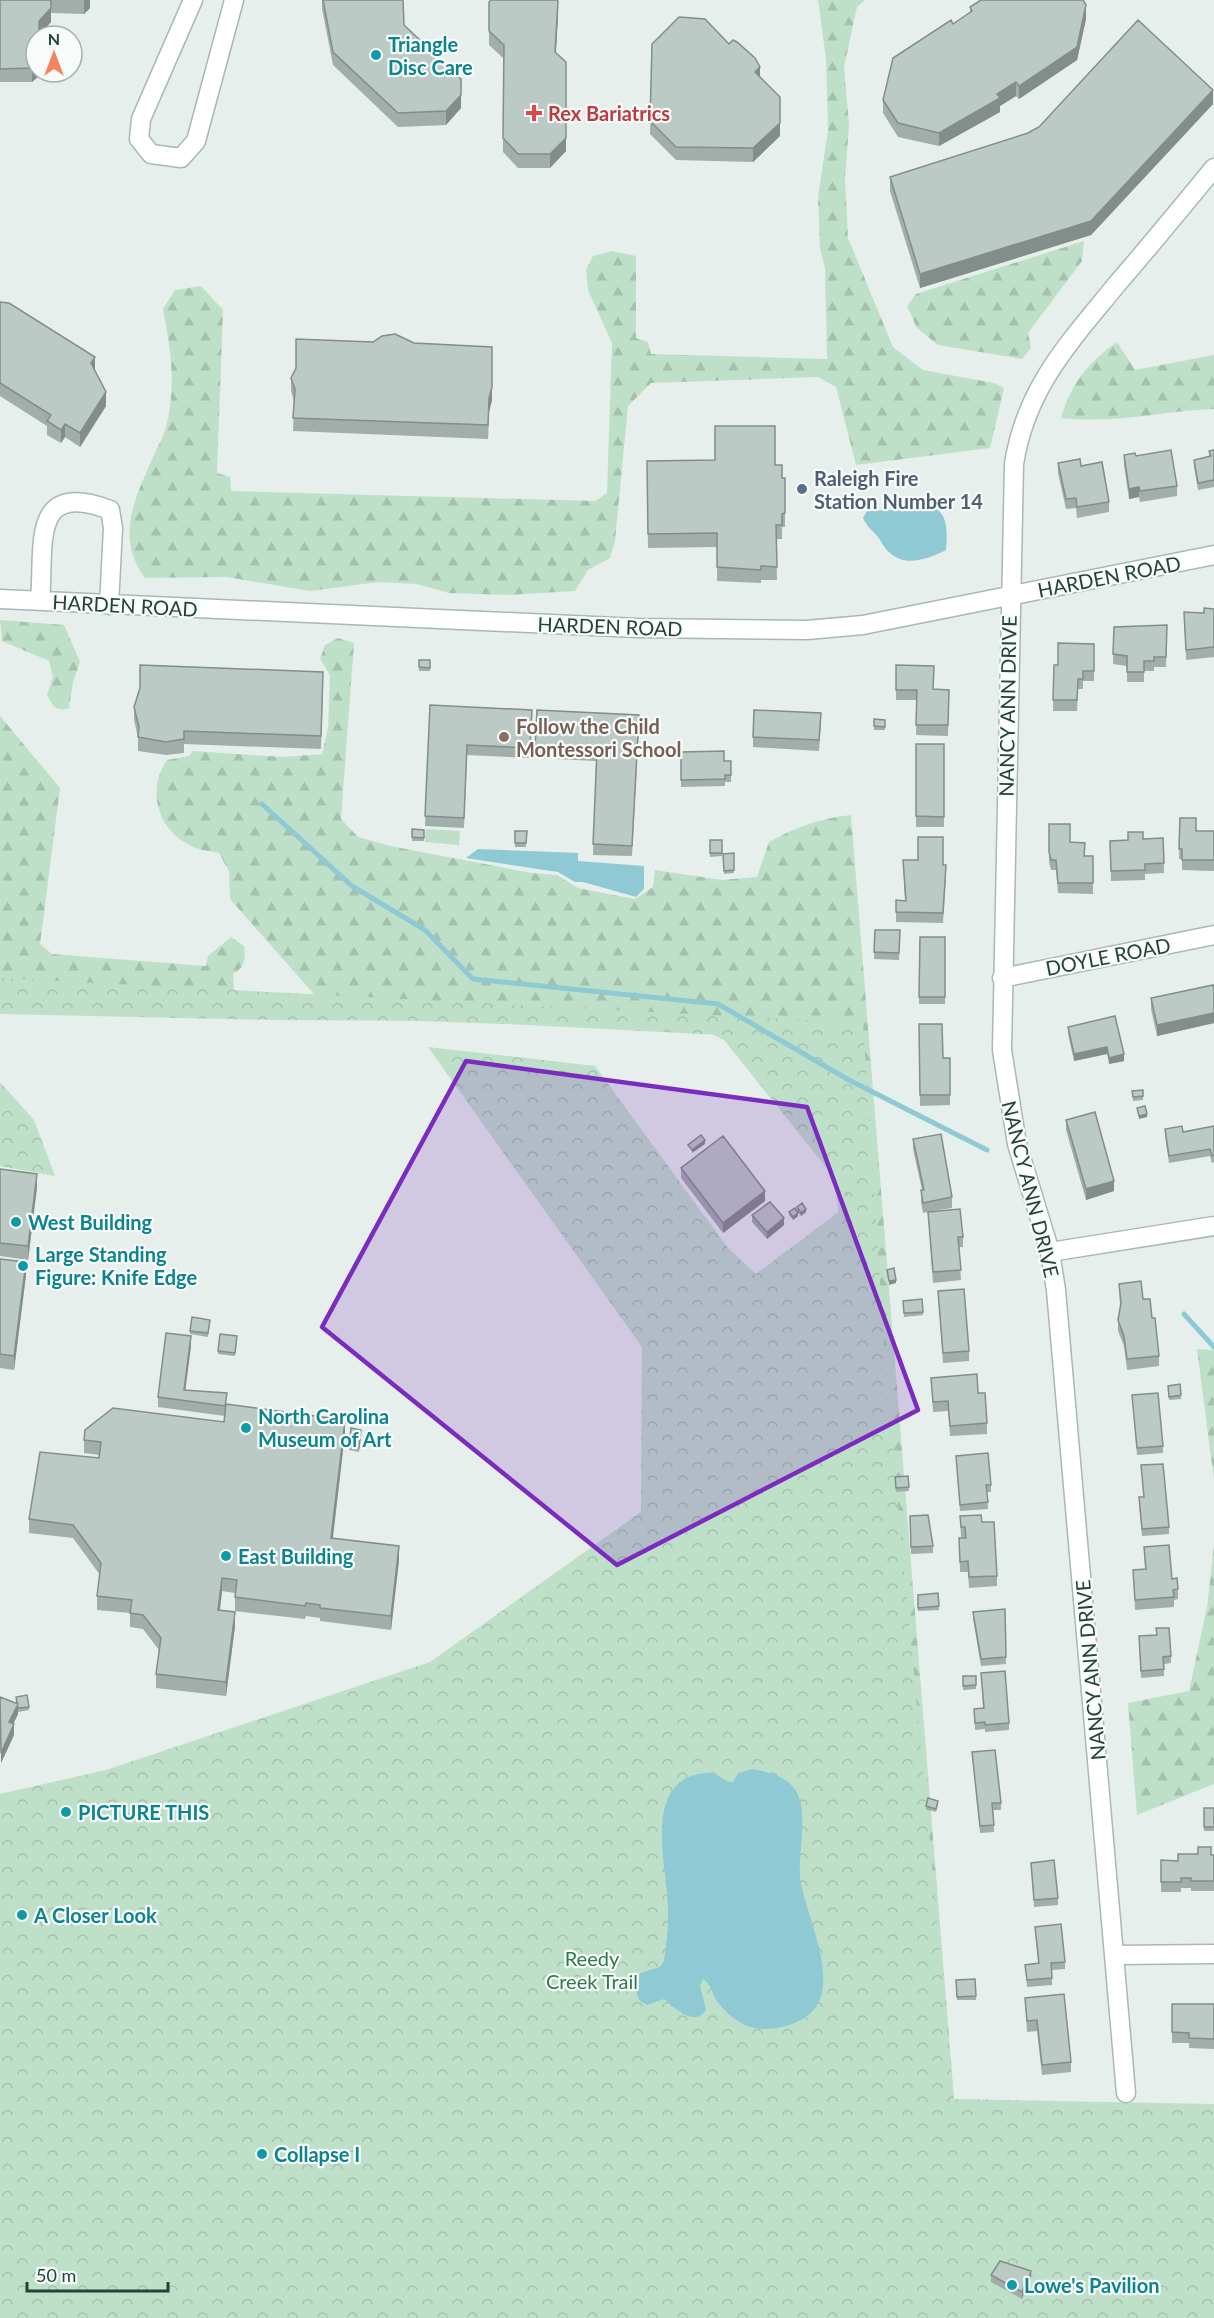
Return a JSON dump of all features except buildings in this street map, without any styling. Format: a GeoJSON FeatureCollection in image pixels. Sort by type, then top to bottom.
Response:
{"type":"FeatureCollection","features":[{"type":"Feature","properties":{"kind":"street"},"geometry":{"type":"LineString","coordinates":[[193,0],[141,119],[139,139],[151,154],[181,158],[196,141],[234,0]]}},
{"type":"Feature","properties":{"kind":"street","name":"NANCY ANN DRIVE"},"geometry":{"type":"LineString","coordinates":[[1126,2093],[1056,1290],[1050,1252],[1017,1143],[1002,1050],[1009,596],[1014,464],[1017,442],[1031,401],[1057,357],[1214,168]]}},
{"type":"Feature","properties":{"kind":"street"},"geometry":{"type":"LineString","coordinates":[[40,601],[45,524],[54,508],[64,502],[77,501],[110,510],[113,528],[109,605]]}},
{"type":"Feature","properties":{"kind":"street","name":"HARDEN ROAD"},"geometry":{"type":"LineString","coordinates":[[0,599],[620,628],[807,630],[863,625],[1214,555]]}},
{"type":"Feature","properties":{"kind":"street","name":"DOYLE ROAD"},"geometry":{"type":"LineString","coordinates":[[1002,978],[1214,935]]}},
{"type":"Feature","properties":{"kind":"street"},"geometry":{"type":"LineString","coordinates":[[1050,1252],[1214,1226]]}},
{"type":"Feature","properties":{"kind":"street"},"geometry":{"type":"LineString","coordinates":[[1115,1955],[1214,1954]]}},
{"type":"Feature","properties":{"kind":"highlighted area"},"geometry":{"type":"Polygon","coordinates":[[[466,1061],[807,1107],[918,1410],[617,1565],[322,1327],[466,1061]]]}},
{"type":"Feature","properties":{"kind":"green space"},"geometry":{"type":"Polygon","coordinates":[[[818,0],[865,0],[857,7],[844,67],[849,125],[845,179],[848,238],[893,347],[923,370],[994,383],[1004,388],[990,448],[856,465],[836,387],[818,377],[651,383],[628,406],[615,541],[610,558],[588,570],[575,591],[508,595],[449,593],[416,584],[379,582],[310,591],[227,577],[145,578],[131,547],[131,516],[141,485],[165,431],[170,409],[172,380],[163,309],[175,290],[201,286],[223,310],[217,473],[230,477],[231,491],[595,501],[607,493],[612,343],[588,290],[586,270],[593,256],[612,251],[636,256],[636,338],[648,342],[651,354],[827,359],[825,268],[820,249],[818,197],[828,130],[826,59],[818,0]]]}},
{"type":"Feature","properties":{"kind":"green space"},"geometry":{"type":"Polygon","coordinates":[[[1084,241],[1082,261],[1028,333],[1031,348],[1022,359],[938,345],[917,328],[907,306],[916,294],[1084,241]]]}},
{"type":"Feature","properties":{"kind":"green space"},"geometry":{"type":"Polygon","coordinates":[[[1117,342],[1135,370],[1214,355],[1214,409],[1118,418],[1061,418],[1070,394],[1082,375],[1097,358],[1117,342]]]}},
{"type":"Feature","properties":{"kind":"green space"},"geometry":{"type":"Polygon","coordinates":[[[0,620],[64,625],[80,662],[73,682],[69,708],[62,710],[53,706],[47,695],[53,677],[49,661],[2,641],[0,620]]]}},
{"type":"Feature","properties":{"kind":"green space"},"geometry":{"type":"Polygon","coordinates":[[[338,638],[354,643],[341,819],[358,837],[390,846],[532,873],[557,875],[578,888],[635,899],[653,887],[655,870],[722,880],[757,877],[769,842],[808,824],[851,815],[955,2111],[830,1147],[748,1052],[706,1031],[335,1018],[230,899],[229,871],[219,853],[196,848],[183,842],[173,833],[159,811],[157,785],[160,772],[167,760],[189,756],[193,751],[283,757],[322,754],[328,728],[330,675],[320,659],[325,645],[338,638]]]}},
{"type":"Feature","properties":{"kind":"green space"},"geometry":{"type":"Polygon","coordinates":[[[0,716],[60,788],[40,944],[52,954],[206,966],[208,956],[231,937],[244,946],[245,955],[244,962],[233,974],[234,989],[227,1015],[0,1006],[0,716]]]}},
{"type":"Feature","properties":{"kind":"green space"},"geometry":{"type":"Polygon","coordinates":[[[426,829],[460,831],[459,845],[425,842],[426,829]]]}},
{"type":"Feature","properties":{"kind":"green space","name":"Reedy Creek Trail"},"geometry":{"type":"Polygon","coordinates":[[[0,978],[863,1023],[887,1389],[954,2099],[1214,2104],[1214,2318],[0,2318],[0,1794],[106,1770],[430,1662],[641,1512],[642,1347],[428,1047],[595,1066],[728,1248],[756,1274],[853,1201],[720,1035],[451,1021],[0,1014],[0,978]]]}},
{"type":"Feature","properties":{"kind":"green space"},"geometry":{"type":"Polygon","coordinates":[[[0,1082],[34,1120],[55,1176],[0,1166],[0,1082]]]}},
{"type":"Feature","properties":{"kind":"green space"},"geometry":{"type":"Polygon","coordinates":[[[1197,1349],[1214,1350],[1214,1480],[1197,1349]]]}},
{"type":"Feature","properties":{"kind":"green space"},"geometry":{"type":"Polygon","coordinates":[[[1214,1545],[1214,1784],[1137,1815],[1128,1703],[1189,1691],[1207,1607],[1214,1545]]]}},
{"type":"Feature","properties":{"kind":"water"},"geometry":{"type":"Polygon","coordinates":[[[934,508],[945,520],[946,550],[917,560],[909,561],[895,557],[886,549],[863,518],[867,511],[934,508]]]}},
{"type":"Feature","properties":{"kind":"water"},"geometry":{"type":"Polygon","coordinates":[[[478,849],[578,853],[578,861],[644,866],[644,889],[636,897],[583,882],[575,882],[558,872],[466,858],[478,849]]]}},
{"type":"Feature","properties":{"kind":"water"},"geometry":{"type":"Polygon","coordinates":[[[753,1769],[772,1774],[788,1782],[800,1800],[802,1821],[800,1877],[820,1954],[823,1975],[822,1994],[814,2009],[799,2021],[771,2029],[754,2028],[737,2021],[718,2003],[709,1985],[703,1979],[700,1986],[706,2010],[696,2017],[684,2014],[664,1999],[647,2005],[639,2000],[636,1991],[640,1973],[660,1967],[664,1961],[668,1916],[662,1827],[665,1807],[673,1790],[686,1778],[708,1773],[733,1782],[738,1773],[753,1769]]]}},
{"type":"Feature","properties":{"kind":"waterway"},"geometry":{"type":"LineString","coordinates":[[262,804],[352,886],[425,930],[473,979],[718,1004],[849,1080],[987,1150]]}},
{"type":"Feature","properties":{"kind":"waterway"},"geometry":{"type":"LineString","coordinates":[[1184,1314],[1214,1347]]}},
{"type":"Feature","properties":{"kind":"place","name":"Triangle Disc Care"},"geometry":{"type":"Point","coordinates":[376,55]}},
{"type":"Feature","properties":{"kind":"place","name":"Rex Bariatrics"},"geometry":{"type":"Point","coordinates":[534,113]}},
{"type":"Feature","properties":{"kind":"place","name":"Raleigh Fire Station Number 14"},"geometry":{"type":"Point","coordinates":[802,489]}},
{"type":"Feature","properties":{"kind":"place","name":"Follow the Child Montessori School"},"geometry":{"type":"Point","coordinates":[504,737]}},
{"type":"Feature","properties":{"kind":"place","name":"West Building"},"geometry":{"type":"Point","coordinates":[16,1222]}},
{"type":"Feature","properties":{"kind":"place","name":"Large Standing Figure: Knife Edge"},"geometry":{"type":"Point","coordinates":[23,1266]}},
{"type":"Feature","properties":{"kind":"place","name":"North Carolina Museum of Art"},"geometry":{"type":"Point","coordinates":[246,1428]}},
{"type":"Feature","properties":{"kind":"place","name":"East Building"},"geometry":{"type":"Point","coordinates":[226,1556]}},
{"type":"Feature","properties":{"kind":"place","name":"PICTURE THIS"},"geometry":{"type":"Point","coordinates":[66,1812]}},
{"type":"Feature","properties":{"kind":"place","name":"A Closer Look"},"geometry":{"type":"Point","coordinates":[22,1915]}},
{"type":"Feature","properties":{"kind":"place","name":"Collapse I"},"geometry":{"type":"Point","coordinates":[262,2154]}},
{"type":"Feature","properties":{"kind":"place","name":"Lowe's Pavilion"},"geometry":{"type":"Point","coordinates":[1012,2285]}}]}
